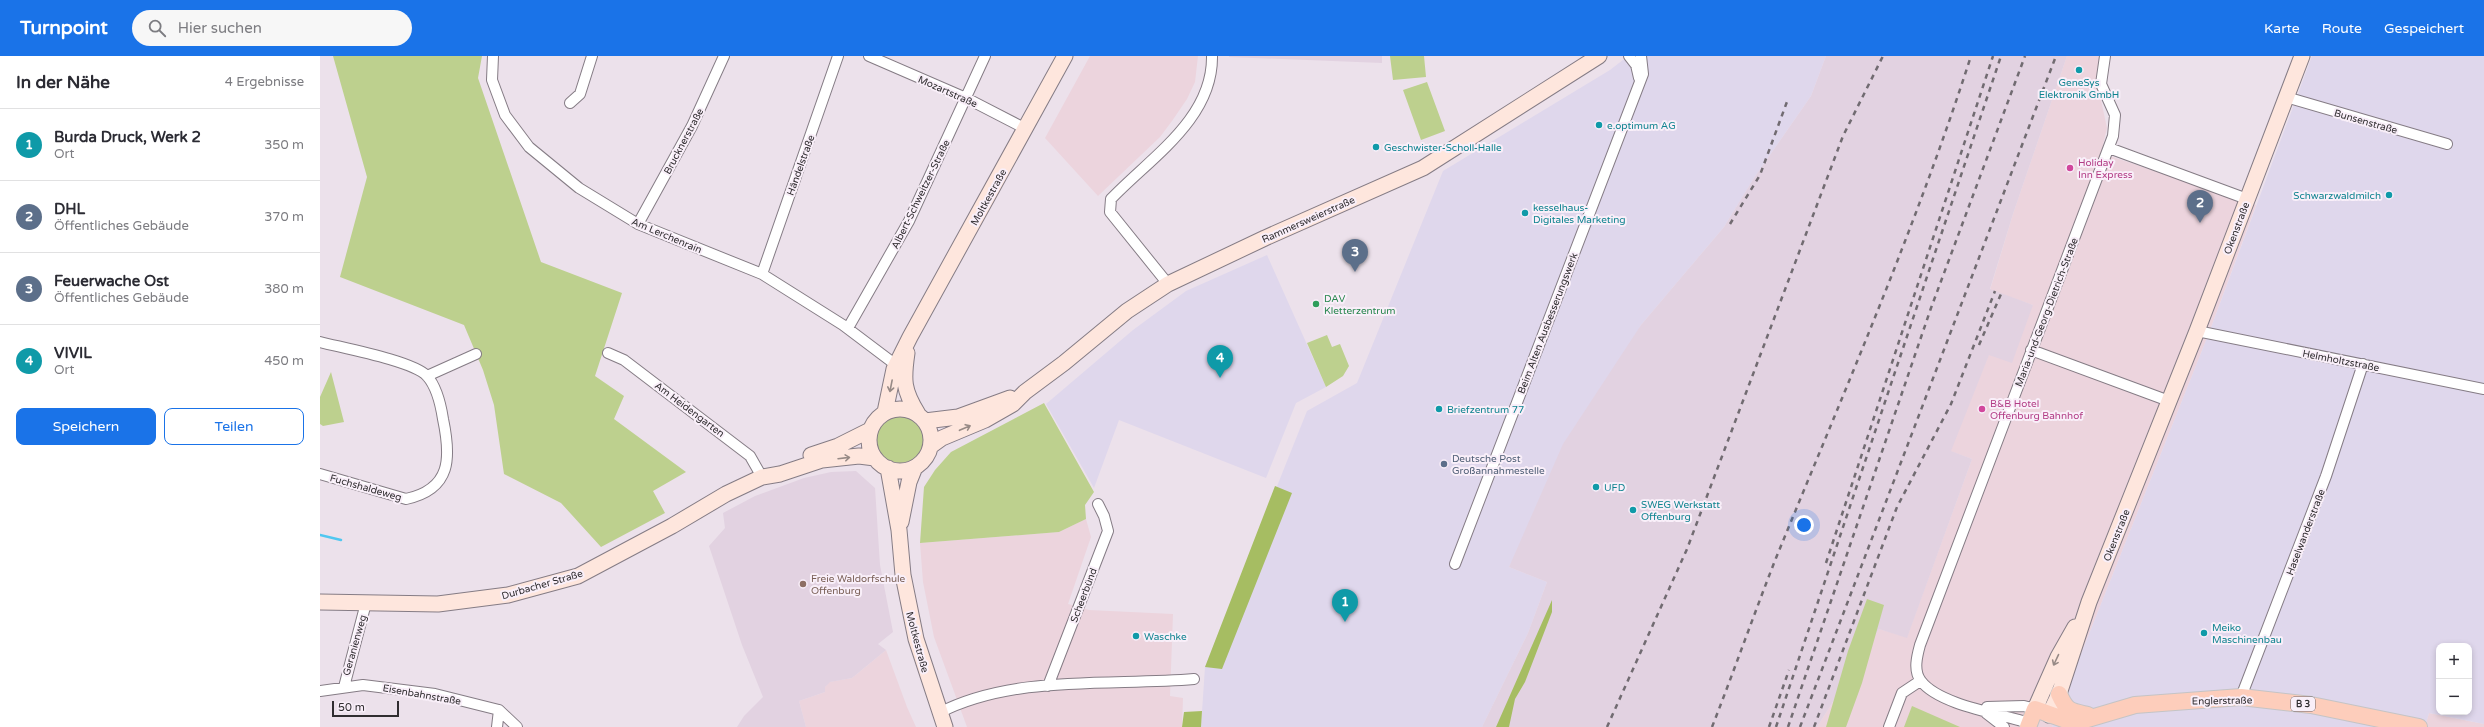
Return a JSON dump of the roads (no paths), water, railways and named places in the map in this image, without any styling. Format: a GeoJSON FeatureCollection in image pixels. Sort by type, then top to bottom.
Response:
{"type":"FeatureCollection","features":[{"type":"Feature","properties":{"kind":"main road","name":"Englerstraße"},"geometry":{"type":"LineString","coordinates":[[2059,694],[2065,707],[2070,711],[2098,717]]}},
{"type":"Feature","properties":{"kind":"main road","name":"Englerstraße"},"geometry":{"type":"LineString","coordinates":[[2036,720],[2081,721],[2135,706],[2241,697],[2311,705],[2416,727]]}},
{"type":"Feature","properties":{"kind":"main road","name":"Englerstraße"},"geometry":{"type":"LineString","coordinates":[[2082,727],[2098,717]]}},
{"type":"Feature","properties":{"kind":"street","name":"Am Lerchenrain"},"geometry":{"type":"LineString","coordinates":[[493,56],[492,80],[505,115],[530,147],[579,188],[638,224],[762,274],[848,328],[896,365]]}},
{"type":"Feature","properties":{"kind":"street"},"geometry":{"type":"LineString","coordinates":[[570,103],[580,94],[592,56]]}},
{"type":"Feature","properties":{"kind":"street","name":"Brucknerstraße"},"geometry":{"type":"LineString","coordinates":[[638,224],[692,126],[724,56]]}},
{"type":"Feature","properties":{"kind":"street","name":"Händelstraße"},"geometry":{"type":"LineString","coordinates":[[762,274],[838,56]]}},
{"type":"Feature","properties":{"kind":"street","name":"Mozartstraße"},"geometry":{"type":"LineString","coordinates":[[869,56],[966,98],[1026,129]]}},
{"type":"Feature","properties":{"kind":"street","name":"Albert-Schweitzer-Straße"},"geometry":{"type":"LineString","coordinates":[[848,328],[909,221],[985,56]]}},
{"type":"Feature","properties":{"kind":"street","name":"Moltkestraße"},"geometry":{"type":"LineString","coordinates":[[885,412],[896,365],[910,337],[1065,56]]}},
{"type":"Feature","properties":{"kind":"street"},"geometry":{"type":"LineString","coordinates":[[1168,284],[1110,212],[1111,199],[1171,141],[1200,106],[1207,88],[1212,56]]}},
{"type":"Feature","properties":{"kind":"street","name":"Rammersweierstraße"},"geometry":{"type":"LineString","coordinates":[[931,446],[942,438],[985,420],[1013,404],[1026,392],[1064,364],[1127,311],[1168,284],[1265,238],[1423,168],[1599,56]]}},
{"type":"Feature","properties":{"kind":"street"},"geometry":{"type":"LineString","coordinates":[[1629,56],[1636,65],[1639,82]]}},
{"type":"Feature","properties":{"kind":"street","name":"Beim Alten Ausbesserungswerk"},"geometry":{"type":"LineString","coordinates":[[1455,564],[1643,74],[1641,56]]}},
{"type":"Feature","properties":{"kind":"street","name":"Maria-und-Georg-Dietrich-Straße"},"geometry":{"type":"LineString","coordinates":[[1920,681],[1916,662],[1920,645],[2113,136],[2114,115],[2101,84],[2105,56]]}},
{"type":"Feature","properties":{"kind":"street","name":"Okenstraße"},"geometry":{"type":"LineString","coordinates":[[2036,720],[2059,694],[2089,602],[2197,331],[2302,56]]}},
{"type":"Feature","properties":{"kind":"street","name":"Bunsenstraße"},"geometry":{"type":"LineString","coordinates":[[2286,98],[2447,144]]}},
{"type":"Feature","properties":{"kind":"street"},"geometry":{"type":"LineString","coordinates":[[2109,148],[2247,199]]}},
{"type":"Feature","properties":{"kind":"street","name":"Helmholtzstraße"},"geometry":{"type":"LineString","coordinates":[[2197,331],[2484,389]]}},
{"type":"Feature","properties":{"kind":"street","name":"Moltkestraße"},"geometry":{"type":"LineString","coordinates":[[910,337],[904,371],[906,395],[922,417]]}},
{"type":"Feature","properties":{"kind":"street"},"geometry":{"type":"LineString","coordinates":[[320,342],[395,361],[427,376],[476,354]]}},
{"type":"Feature","properties":{"kind":"street"},"geometry":{"type":"LineString","coordinates":[[2031,350],[2169,401]]}},
{"type":"Feature","properties":{"kind":"street","name":"Am Heidengarten"},"geometry":{"type":"LineString","coordinates":[[608,353],[630,364],[750,456],[763,476]]}},
{"type":"Feature","properties":{"kind":"street","name":"Haselwanderstraße"},"geometry":{"type":"LineString","coordinates":[[2241,697],[2326,476],[2363,364]]}},
{"type":"Feature","properties":{"kind":"street","name":"Fuchshaldeweg"},"geometry":{"type":"LineString","coordinates":[[320,474],[406,499],[420,496],[434,487],[448,462],[448,442],[438,398],[427,376]]}},
{"type":"Feature","properties":{"kind":"street","name":"Rammersweierstraße"},"geometry":{"type":"LineString","coordinates":[[922,417],[958,417],[1026,392]]}},
{"type":"Feature","properties":{"kind":"street"},"geometry":{"type":"LineString","coordinates":[[902,408],[922,417],[931,433],[931,446],[925,458],[915,467],[902,471],[888,468],[875,458],[870,447],[870,430],[878,418],[885,412],[902,408]]}},
{"type":"Feature","properties":{"kind":"street","name":"Durbacher Straße"},"geometry":{"type":"LineString","coordinates":[[320,602],[459,602],[508,595],[578,576],[763,476],[770,468],[838,446],[870,430]]}},
{"type":"Feature","properties":{"kind":"street","name":"Durbacher Straße"},"geometry":{"type":"LineString","coordinates":[[763,476],[780,474],[822,460],[858,456],[875,458]]}},
{"type":"Feature","properties":{"kind":"street","name":"Moltkestraße"},"geometry":{"type":"LineString","coordinates":[[899,530],[909,482],[915,467]]}},
{"type":"Feature","properties":{"kind":"street","name":"Moltkestraße"},"geometry":{"type":"LineString","coordinates":[[888,468],[899,530],[903,575],[916,639],[942,720]]}},
{"type":"Feature","properties":{"kind":"street","name":"Scheerbünd"},"geometry":{"type":"LineString","coordinates":[[1048,686],[1108,531],[1104,516],[1098,504]]}},
{"type":"Feature","properties":{"kind":"street","name":"Okenstraße"},"geometry":{"type":"LineString","coordinates":[[2036,720],[2058,657],[2089,602]]}},
{"type":"Feature","properties":{"kind":"street","name":"Geranienweg"},"geometry":{"type":"LineString","coordinates":[[344,687],[366,603]]}},
{"type":"Feature","properties":{"kind":"street"},"geometry":{"type":"LineString","coordinates":[[942,720],[954,706],[990,695],[1048,686],[1096,681],[1161,683],[1194,679]]}},
{"type":"Feature","properties":{"kind":"street"},"geometry":{"type":"LineString","coordinates":[[1889,727],[1902,693],[1920,681],[1933,691],[1952,700],[1977,708],[2036,720]]}},
{"type":"Feature","properties":{"kind":"street","name":"Eisenbahnstraße"},"geometry":{"type":"LineString","coordinates":[[320,691],[363,685],[412,690],[499,710]]}},
{"type":"Feature","properties":{"kind":"street"},"geometry":{"type":"LineString","coordinates":[[1977,708],[2024,706],[2036,720]]}},
{"type":"Feature","properties":{"kind":"street"},"geometry":{"type":"LineString","coordinates":[[1977,708],[2004,727]]}},
{"type":"Feature","properties":{"kind":"street"},"geometry":{"type":"LineString","coordinates":[[497,727],[499,710]]}},
{"type":"Feature","properties":{"kind":"street"},"geometry":{"type":"LineString","coordinates":[[499,710],[517,727]]}},
{"type":"Feature","properties":{"kind":"waterway"},"geometry":{"type":"LineString","coordinates":[[320,535],[341,540]]}},
{"type":"Feature","properties":{"kind":"railway"},"geometry":{"type":"LineString","coordinates":[[1607,727],[1687,549],[1843,136],[1883,56]]}},
{"type":"Feature","properties":{"kind":"railway"},"geometry":{"type":"LineString","coordinates":[[1712,727],[1776,558],[1903,246],[1950,120],[1971,56]]}},
{"type":"Feature","properties":{"kind":"railway"},"geometry":{"type":"LineString","coordinates":[[1826,563],[1993,56]]}},
{"type":"Feature","properties":{"kind":"railway"},"geometry":{"type":"LineString","coordinates":[[1776,727],[2001,56]]}},
{"type":"Feature","properties":{"kind":"railway"},"geometry":{"type":"LineString","coordinates":[[1788,727],[1931,308],[2025,56]]}},
{"type":"Feature","properties":{"kind":"railway"},"geometry":{"type":"LineString","coordinates":[[1800,727],[2056,56]]}},
{"type":"Feature","properties":{"kind":"railway"},"geometry":{"type":"LineString","coordinates":[[1730,224],[1760,175],[1788,99]]}},
{"type":"Feature","properties":{"kind":"railway"},"geometry":{"type":"LineString","coordinates":[[1814,727],[1897,507],[1951,404],[1995,291]]}},
{"type":"Feature","properties":{"kind":"railway"},"geometry":{"type":"LineString","coordinates":[[1979,345],[2001,294]]}},
{"type":"Feature","properties":{"kind":"railway"},"geometry":{"type":"LineString","coordinates":[[1769,727],[1789,670]]}},
{"type":"Feature","properties":{"kind":"place","name":"GeneSys Elektronik GmbH"},"geometry":{"type":"Point","coordinates":[2079,70]}},
{"type":"Feature","properties":{"kind":"place","name":"e.optimum AG"},"geometry":{"type":"Point","coordinates":[1599,125]}},
{"type":"Feature","properties":{"kind":"place","name":"Geschwister-Scholl-Halle"},"geometry":{"type":"Point","coordinates":[1376,147]}},
{"type":"Feature","properties":{"kind":"place","name":"Holiday Inn Express"},"geometry":{"type":"Point","coordinates":[2070,168]}},
{"type":"Feature","properties":{"kind":"place","name":"Schwarzwaldmilch"},"geometry":{"type":"Point","coordinates":[2389,195]}},
{"type":"Feature","properties":{"kind":"place","name":"kesselhaus- Digitales Marketing"},"geometry":{"type":"Point","coordinates":[1525,213]}},
{"type":"Feature","properties":{"kind":"place","name":"DHL"},"geometry":{"type":"Point","coordinates":[2200,223]}},
{"type":"Feature","properties":{"kind":"place","name":"Feuerwache Ost"},"geometry":{"type":"Point","coordinates":[1355,272]}},
{"type":"Feature","properties":{"kind":"place","name":"DAV Kletterzentrum"},"geometry":{"type":"Point","coordinates":[1316,304]}},
{"type":"Feature","properties":{"kind":"place","name":"VIVIL"},"geometry":{"type":"Point","coordinates":[1220,378]}},
{"type":"Feature","properties":{"kind":"place","name":"Briefzentrum 77"},"geometry":{"type":"Point","coordinates":[1439,409]}},
{"type":"Feature","properties":{"kind":"place","name":"B&B Hotel Offenburg Bahnhof"},"geometry":{"type":"Point","coordinates":[1982,409]}},
{"type":"Feature","properties":{"kind":"place","name":"Deutsche Post Großannahmestelle"},"geometry":{"type":"Point","coordinates":[1444,464]}},
{"type":"Feature","properties":{"kind":"place","name":"UFD"},"geometry":{"type":"Point","coordinates":[1596,487]}},
{"type":"Feature","properties":{"kind":"place","name":"SWEG Werkstatt Offenburg"},"geometry":{"type":"Point","coordinates":[1633,510]}},
{"type":"Feature","properties":{"kind":"place","name":"Freie Waldorfschule Offenburg"},"geometry":{"type":"Point","coordinates":[803,584]}},
{"type":"Feature","properties":{"kind":"place","name":"Burda Druck, Werk 2"},"geometry":{"type":"Point","coordinates":[1345,622]}},
{"type":"Feature","properties":{"kind":"place","name":"Meiko Maschinenbau"},"geometry":{"type":"Point","coordinates":[2204,633]}},
{"type":"Feature","properties":{"kind":"place","name":"Waschke"},"geometry":{"type":"Point","coordinates":[1136,636]}}]}
